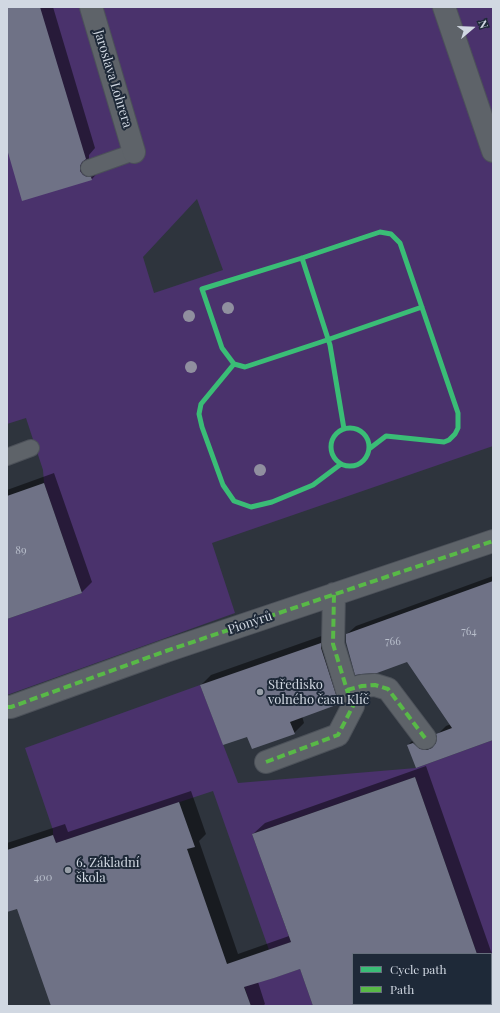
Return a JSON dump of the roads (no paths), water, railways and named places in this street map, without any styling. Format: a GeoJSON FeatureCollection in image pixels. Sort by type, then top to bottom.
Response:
{"type":"FeatureCollection","features":[{"type":"Feature","properties":{"kind":"street","name":"Jaroslava Lohrera"},"geometry":{"type":"LineString","coordinates":[[91,7],[134,152]]}},
{"type":"Feature","properties":{"kind":"street"},"geometry":{"type":"LineString","coordinates":[[444,7],[493,151]]}},
{"type":"Feature","properties":{"kind":"street","name":"Pionýrů"},"geometry":{"type":"LineString","coordinates":[[7,707],[11,707],[159,654],[493,540]]}},
{"type":"Feature","properties":{"kind":"street"},"geometry":{"type":"LineString","coordinates":[[266,762],[338,735],[353,706],[346,690],[333,644],[334,594]]}},
{"type":"Feature","properties":{"kind":"street"},"geometry":{"type":"LineString","coordinates":[[346,690],[362,686],[376,685],[388,689],[425,738]]}},
{"type":"Feature","properties":{"kind":"lane"},"geometry":{"type":"LineString","coordinates":[[89,168],[134,152]]}},
{"type":"Feature","properties":{"kind":"lane"},"geometry":{"type":"LineString","coordinates":[[7,457],[31,448]]}},
{"type":"Feature","properties":{"kind":"place","name":"Středisko volného času Klíč"},"geometry":{"type":"Point","coordinates":[260,692]}},
{"type":"Feature","properties":{"kind":"place","name":"6. Základní škola"},"geometry":{"type":"Point","coordinates":[68,870]}}]}
